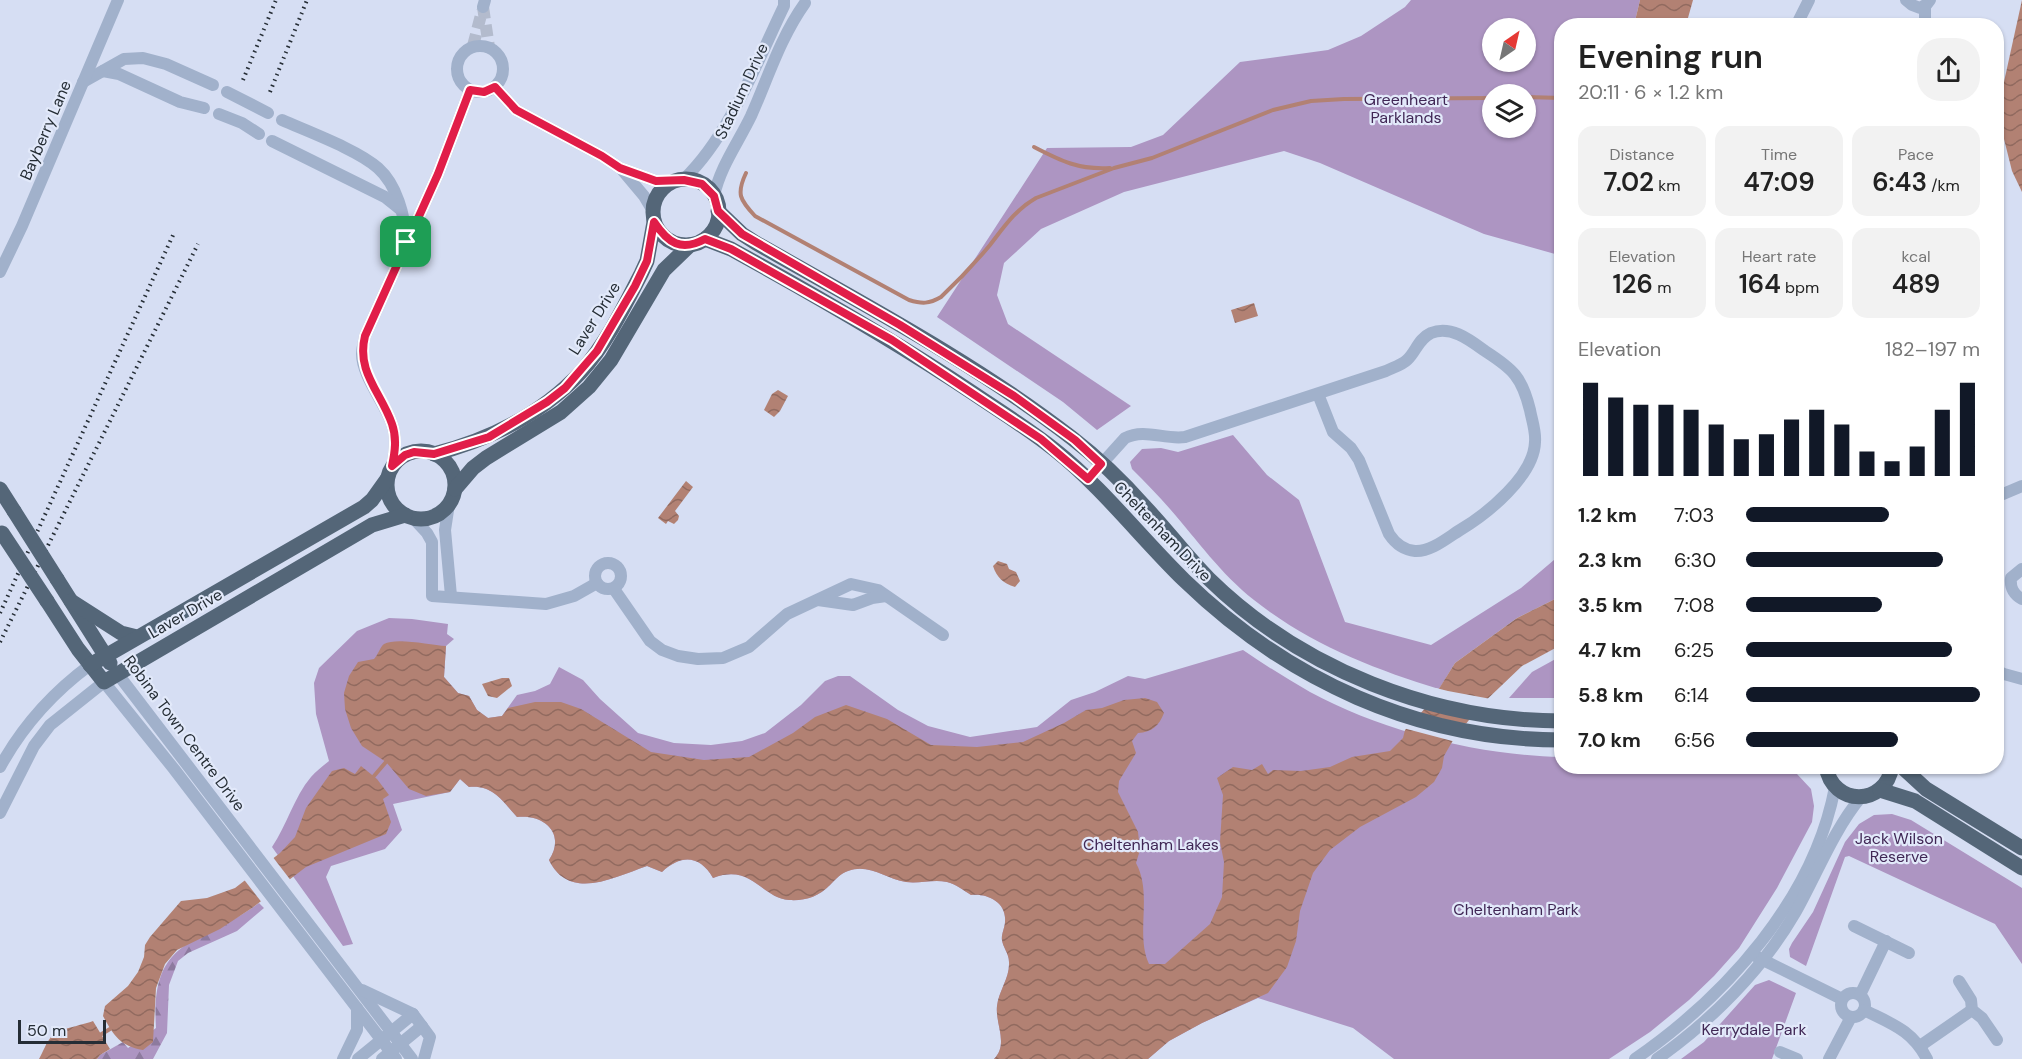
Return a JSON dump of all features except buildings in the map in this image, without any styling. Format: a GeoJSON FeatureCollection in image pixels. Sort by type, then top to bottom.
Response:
{"type":"FeatureCollection","features":[{"type":"Feature","properties":{"kind":"main road"},"geometry":{"type":"LineString","coordinates":[[681,180],[702,184],[716,204],[717,222],[712,231],[705,239],[690,245],[665,238],[653,217],[655,201],[660,192],[668,184],[681,180]]}},
{"type":"Feature","properties":{"kind":"main road","name":"Cheltenham Drive"},"geometry":{"type":"LineString","coordinates":[[716,204],[742,234],[900,325],[1014,396],[1075,440],[1145,506],[1208,578],[1258,621],[1299,648],[1371,683],[1451,709],[1499,717],[1554,720]]}},
{"type":"Feature","properties":{"kind":"main road","name":"Laver Drive"},"geometry":{"type":"LineString","coordinates":[[434,454],[489,437],[547,402],[582,371],[597,351],[647,261],[653,217]]}},
{"type":"Feature","properties":{"kind":"main road","name":"Cheltenham Drive"},"geometry":{"type":"LineString","coordinates":[[705,239],[731,249],[892,340],[1041,439],[1088,479],[1173,569],[1226,618],[1262,645],[1299,668],[1344,692],[1389,711],[1432,724],[1489,736],[1554,740]]}},
{"type":"Feature","properties":{"kind":"main road","name":"Laver Drive"},"geometry":{"type":"LineString","coordinates":[[455,489],[473,468],[486,458],[561,412],[589,387],[611,360],[664,270],[690,245]]}},
{"type":"Feature","properties":{"kind":"main road"},"geometry":{"type":"LineString","coordinates":[[414,452],[434,454],[450,468],[455,489],[449,504],[437,515],[422,519],[409,517],[396,509],[390,500],[387,490],[390,473],[405,455],[414,452]]}},
{"type":"Feature","properties":{"kind":"main road","name":"Laver Drive"},"geometry":{"type":"LineString","coordinates":[[90,665],[364,507],[372,500],[390,473]]}},
{"type":"Feature","properties":{"kind":"main road","name":"Robina Town Centre Drive"},"geometry":{"type":"LineString","coordinates":[[0,489],[105,655],[110,677]]}},
{"type":"Feature","properties":{"kind":"main road","name":"Laver Drive"},"geometry":{"type":"LineString","coordinates":[[110,677],[372,525],[409,517]]}},
{"type":"Feature","properties":{"kind":"main road","name":"Robina Town Centre Drive"},"geometry":{"type":"LineString","coordinates":[[1,531],[90,665],[110,677]]}},
{"type":"Feature","properties":{"kind":"main road"},"geometry":{"type":"LineString","coordinates":[[69,600],[121,633],[137,637]]}},
{"type":"Feature","properties":{"kind":"main road"},"geometry":{"type":"LineString","coordinates":[[1823,774],[1833,785],[1850,796],[1861,797],[1880,790],[1887,783],[1890,774]]}},
{"type":"Feature","properties":{"kind":"main road"},"geometry":{"type":"LineString","coordinates":[[1829,774],[1833,785]]}},
{"type":"Feature","properties":{"kind":"main road"},"geometry":{"type":"LineString","coordinates":[[1910,774],[1926,789],[2022,848]]}},
{"type":"Feature","properties":{"kind":"main road"},"geometry":{"type":"LineString","coordinates":[[1880,790],[1915,801],[2022,868]]}},
{"type":"Feature","properties":{"kind":"street","name":"Bayberry Lane"},"geometry":{"type":"LineString","coordinates":[[0,272],[22,226],[118,0]]}},
{"type":"Feature","properties":{"kind":"street","name":"Stadium Drive"},"geometry":{"type":"LineString","coordinates":[[681,180],[708,153],[722,130],[765,46],[784,6],[784,0]]}},
{"type":"Feature","properties":{"kind":"street"},"geometry":{"type":"LineString","coordinates":[[792,0],[810,2]]}},
{"type":"Feature","properties":{"kind":"street"},"geometry":{"type":"LineString","coordinates":[[1800,18],[1809,0]]}},
{"type":"Feature","properties":{"kind":"street"},"geometry":{"type":"LineString","coordinates":[[1906,0],[1920,8],[1927,3]]}},
{"type":"Feature","properties":{"kind":"street","name":"Stadium Drive"},"geometry":{"type":"LineString","coordinates":[[716,204],[720,174],[751,116],[793,19],[810,2]]}},
{"type":"Feature","properties":{"kind":"street"},"geometry":{"type":"LineString","coordinates":[[1926,18],[1927,3]]}},
{"type":"Feature","properties":{"kind":"street"},"geometry":{"type":"LineString","coordinates":[[503,74],[495,87],[484,92],[470,90],[463,85],[458,76],[457,64],[464,52],[472,46],[489,47],[497,53],[502,62],[503,74],[516,110]]}},
{"type":"Feature","properties":{"kind":"street"},"geometry":{"type":"LineString","coordinates":[[83,82],[124,59],[143,58],[213,85]]}},
{"type":"Feature","properties":{"kind":"street"},"geometry":{"type":"LineString","coordinates":[[103,71],[119,74],[180,102],[204,108]]}},
{"type":"Feature","properties":{"kind":"street"},"geometry":{"type":"LineString","coordinates":[[495,87],[516,110],[620,168],[656,181],[681,180]]}},
{"type":"Feature","properties":{"kind":"street"},"geometry":{"type":"LineString","coordinates":[[390,473],[395,448],[392,425],[365,369],[362,355],[365,336],[438,174],[470,90]]}},
{"type":"Feature","properties":{"kind":"street"},"geometry":{"type":"LineString","coordinates":[[227,92],[268,113]]}},
{"type":"Feature","properties":{"kind":"street"},"geometry":{"type":"LineString","coordinates":[[219,114],[242,123],[259,134]]}},
{"type":"Feature","properties":{"kind":"street"},"geometry":{"type":"LineString","coordinates":[[282,120],[352,153],[379,169],[392,186],[401,210],[406,242]]}},
{"type":"Feature","properties":{"kind":"street"},"geometry":{"type":"LineString","coordinates":[[273,141],[385,197],[401,210]]}},
{"type":"Feature","properties":{"kind":"street"},"geometry":{"type":"LineString","coordinates":[[620,168],[644,196],[653,217]]}},
{"type":"Feature","properties":{"kind":"street"},"geometry":{"type":"LineString","coordinates":[[1088,479],[1125,438],[1131,435],[1148,434],[1162,438],[1185,437],[1386,371],[1407,360],[1421,340],[1432,333],[1460,334],[1505,364],[1517,375],[1526,397],[1533,425],[1534,449],[1529,463],[1512,486],[1485,513],[1430,548],[1406,549],[1394,541],[1389,534],[1359,460],[1351,448],[1333,432],[1318,394]]}},
{"type":"Feature","properties":{"kind":"street"},"geometry":{"type":"LineString","coordinates":[[2004,494],[2022,486]]}},
{"type":"Feature","properties":{"kind":"street"},"geometry":{"type":"LineString","coordinates":[[449,504],[445,530],[451,596]]}},
{"type":"Feature","properties":{"kind":"street"},"geometry":{"type":"LineString","coordinates":[[409,517],[428,533],[432,542],[432,596],[546,604],[574,596],[597,584]]}},
{"type":"Feature","properties":{"kind":"street"},"geometry":{"type":"LineString","coordinates":[[605,563],[614,564],[620,569],[621,582],[614,588],[603,588],[597,584],[595,575],[598,568],[605,563]]}},
{"type":"Feature","properties":{"kind":"street"},"geometry":{"type":"LineString","coordinates":[[2022,569],[2011,578],[2011,587],[2014,594],[2022,599]]}},
{"type":"Feature","properties":{"kind":"street"},"geometry":{"type":"LineString","coordinates":[[614,588],[650,641],[662,650],[678,656],[698,659],[723,658],[749,647],[787,614],[851,584],[869,587],[886,596],[943,634]]}},
{"type":"Feature","properties":{"kind":"street"},"geometry":{"type":"LineString","coordinates":[[818,600],[853,604],[886,596]]}},
{"type":"Feature","properties":{"kind":"street","name":"Laver Drive"},"geometry":{"type":"LineString","coordinates":[[0,767],[39,710],[61,688],[90,665]]}},
{"type":"Feature","properties":{"kind":"street"},"geometry":{"type":"LineString","coordinates":[[2004,674],[2022,679]]}},
{"type":"Feature","properties":{"kind":"street","name":"Laver Drive"},"geometry":{"type":"LineString","coordinates":[[0,813],[42,734],[61,714],[110,677]]}},
{"type":"Feature","properties":{"kind":"street","name":"Robina Town Centre Drive"},"geometry":{"type":"LineString","coordinates":[[110,677],[284,902],[358,988],[387,1036]]}},
{"type":"Feature","properties":{"kind":"street"},"geometry":{"type":"LineString","coordinates":[[1635,1059],[1705,1005],[1751,954],[1770,929],[1804,872],[1827,824],[1833,785]]}},
{"type":"Feature","properties":{"kind":"street"},"geometry":{"type":"LineString","coordinates":[[1657,1059],[1689,1035],[1763,960],[1813,882],[1843,820],[1861,797]]}},
{"type":"Feature","properties":{"kind":"street","name":"Robina Town Centre Drive"},"geometry":{"type":"LineString","coordinates":[[284,902],[357,1008],[387,1036]]}},
{"type":"Feature","properties":{"kind":"street"},"geometry":{"type":"LineString","coordinates":[[1854,926],[1910,953]]}},
{"type":"Feature","properties":{"kind":"street"},"geometry":{"type":"LineString","coordinates":[[1860,995],[1886,941]]}},
{"type":"Feature","properties":{"kind":"street"},"geometry":{"type":"LineString","coordinates":[[1751,954],[1842,999]]}},
{"type":"Feature","properties":{"kind":"street"},"geometry":{"type":"LineString","coordinates":[[1959,981],[1971,1000],[1972,1010],[1982,1018],[1997,1040]]}},
{"type":"Feature","properties":{"kind":"street"},"geometry":{"type":"LineString","coordinates":[[358,988],[413,1014],[430,1036],[424,1059]]}},
{"type":"Feature","properties":{"kind":"street"},"geometry":{"type":"LineString","coordinates":[[1852,993],[1860,995],[1864,1000],[1864,1010],[1860,1015],[1851,1017],[1846,1015],[1841,1008],[1842,999],[1852,993]]}},
{"type":"Feature","properties":{"kind":"street"},"geometry":{"type":"LineString","coordinates":[[342,1059],[357,1030],[357,1008]]}},
{"type":"Feature","properties":{"kind":"street"},"geometry":{"type":"LineString","coordinates":[[1864,1010],[1902,1028],[1920,1046],[1927,1059]]}},
{"type":"Feature","properties":{"kind":"street"},"geometry":{"type":"LineString","coordinates":[[1920,1046],[1972,1010]]}},
{"type":"Feature","properties":{"kind":"street"},"geometry":{"type":"LineString","coordinates":[[358,1059],[413,1014]]}},
{"type":"Feature","properties":{"kind":"street"},"geometry":{"type":"LineString","coordinates":[[1829,1059],[1851,1017]]}},
{"type":"Feature","properties":{"kind":"street"},"geometry":{"type":"LineString","coordinates":[[393,1053],[422,1026]]}},
{"type":"Feature","properties":{"kind":"street"},"geometry":{"type":"LineString","coordinates":[[387,1036],[393,1053]]}},
{"type":"Feature","properties":{"kind":"street"},"geometry":{"type":"LineString","coordinates":[[1780,1052],[1797,1059]]}},
{"type":"Feature","properties":{"kind":"street"},"geometry":{"type":"LineString","coordinates":[[393,1053],[412,1059]]}},
{"type":"Feature","properties":{"kind":"green space","name":"Greenheart Parklands"},"geometry":{"type":"Polygon","coordinates":[[[1411,0],[1640,0],[1636,18],[1554,18],[1554,254],[1484,234],[1320,163],[1284,151],[1124,192],[1041,229],[1004,263],[997,295],[1008,324],[1131,406],[1097,430],[1063,402],[937,317],[1047,148],[1131,147],[1163,135],[1240,62],[1328,50],[1361,36],[1405,7],[1411,0]]]}},
{"type":"Feature","properties":{"kind":"green space"},"geometry":{"type":"Polygon","coordinates":[[[1233,435],[1267,475],[1299,500],[1345,622],[1431,645],[1521,588],[1554,560],[1554,600],[1517,618],[1455,663],[1439,689],[1390,673],[1342,653],[1296,629],[1254,600],[1220,568],[1132,469],[1130,462],[1142,449],[1161,448],[1178,452],[1233,435]]]}},
{"type":"Feature","properties":{"kind":"green space","name":"Cheltenham Lakes"},"geometry":{"type":"Polygon","coordinates":[[[389,618],[448,624],[447,634],[454,639],[446,646],[444,677],[458,693],[469,696],[477,710],[488,718],[502,716],[517,695],[535,691],[550,684],[559,667],[583,680],[600,699],[638,733],[674,743],[711,745],[742,741],[765,733],[801,705],[825,681],[838,676],[850,676],[898,710],[928,726],[970,737],[1037,727],[1071,700],[1095,692],[1128,676],[1145,679],[1243,650],[1310,692],[1369,719],[1432,739],[1465,746],[1497,752],[1554,757],[1554,774],[1797,774],[1811,789],[1814,806],[1812,822],[1777,888],[1739,948],[1689,1000],[1650,1032],[1609,1059],[1394,1059],[1353,1028],[1258,998],[1202,1023],[1169,1041],[1148,1059],[994,1059],[1001,1047],[997,1006],[1009,968],[1008,956],[1002,940],[1005,915],[995,900],[971,895],[947,882],[906,882],[870,870],[856,869],[843,873],[821,893],[800,900],[789,900],[779,898],[747,878],[737,875],[713,878],[702,865],[690,860],[676,862],[662,872],[647,866],[607,880],[580,883],[568,880],[558,873],[549,860],[554,851],[554,834],[544,822],[527,817],[517,817],[491,791],[469,787],[460,779],[450,792],[393,804],[402,830],[385,849],[331,866],[326,877],[353,944],[343,946],[272,847],[305,785],[329,761],[316,714],[314,683],[319,668],[357,631],[389,618]]]}},
{"type":"Feature","properties":{"kind":"green space"},"geometry":{"type":"Polygon","coordinates":[[[1554,660],[1554,698],[1509,698],[1532,672],[1554,660]]]}},
{"type":"Feature","properties":{"kind":"green space","name":"Jack Wilson Reserve"},"geometry":{"type":"Polygon","coordinates":[[[1892,814],[1911,820],[2022,888],[2022,964],[1995,924],[1849,856],[1845,857],[1806,966],[1790,957],[1789,949],[1813,912],[1845,842],[1859,824],[1874,815],[1892,814]]]}},
{"type":"Feature","properties":{"kind":"green space"},"geometry":{"type":"Polygon","coordinates":[[[259,903],[264,908],[237,931],[188,953],[178,961],[169,985],[167,1033],[153,1059],[97,1059],[123,1042],[128,1048],[156,1028],[156,998],[161,975],[170,959],[198,937],[259,903]]]}},
{"type":"Feature","properties":{"kind":"green space","name":"Kerrydale Park"},"geometry":{"type":"Polygon","coordinates":[[[1769,980],[1796,993],[1772,1059],[1681,1059],[1704,1042],[1755,985],[1769,980]]]}},
{"type":"Feature","properties":{"kind":"water"},"geometry":{"type":"Polygon","coordinates":[[[1640,0],[1693,0],[1688,18],[1636,18],[1640,0]]]}},
{"type":"Feature","properties":{"kind":"water"},"geometry":{"type":"Polygon","coordinates":[[[2022,0],[2022,192],[2012,171],[2004,139],[2004,82],[2022,0]]]}},
{"type":"Feature","properties":{"kind":"water"},"geometry":{"type":"Polygon","coordinates":[[[1254,303],[1258,316],[1235,323],[1231,310],[1254,303]]]}},
{"type":"Feature","properties":{"kind":"water"},"geometry":{"type":"Polygon","coordinates":[[[778,390],[788,396],[774,417],[764,410],[772,394],[778,390]]]}},
{"type":"Feature","properties":{"kind":"water"},"geometry":{"type":"Polygon","coordinates":[[[686,481],[693,487],[675,511],[679,516],[678,520],[674,524],[668,521],[666,524],[658,518],[686,481]]]}},
{"type":"Feature","properties":{"kind":"water"},"geometry":{"type":"Polygon","coordinates":[[[998,561],[1007,564],[1009,569],[1016,572],[1020,581],[1015,587],[1004,582],[996,574],[993,566],[998,561]]]}},
{"type":"Feature","properties":{"kind":"water","name":"Cheltenham Lakes"},"geometry":{"type":"Polygon","coordinates":[[[1554,600],[1554,649],[1522,666],[1479,707],[1452,742],[1434,782],[1416,797],[1360,827],[1330,850],[1313,873],[1300,911],[1296,941],[1287,967],[1268,993],[1169,1041],[1148,1059],[994,1059],[1001,1047],[997,1006],[1008,973],[1009,962],[1002,940],[1005,915],[999,904],[989,897],[971,895],[947,882],[906,882],[870,870],[856,869],[843,873],[821,893],[800,900],[789,900],[779,898],[747,878],[737,875],[713,878],[702,865],[690,860],[676,862],[662,872],[647,866],[594,883],[568,880],[558,873],[549,860],[554,851],[554,834],[544,822],[527,817],[517,817],[491,791],[469,787],[460,779],[450,792],[426,796],[409,789],[386,762],[362,746],[351,728],[345,709],[344,693],[349,676],[358,662],[374,659],[384,644],[397,641],[446,646],[444,677],[458,693],[469,696],[477,710],[488,718],[502,716],[508,708],[535,702],[561,702],[581,709],[651,752],[704,760],[749,757],[793,733],[815,717],[846,705],[887,719],[931,745],[977,747],[1023,742],[1086,710],[1102,708],[1124,700],[1145,698],[1157,702],[1164,713],[1154,727],[1138,733],[1132,741],[1136,753],[1119,781],[1118,792],[1138,832],[1140,850],[1136,863],[1143,888],[1145,952],[1149,964],[1165,964],[1210,924],[1222,897],[1224,862],[1220,842],[1223,795],[1217,778],[1233,767],[1252,770],[1262,764],[1268,774],[1273,770],[1301,771],[1330,767],[1352,757],[1390,751],[1403,738],[1405,730],[1430,703],[1455,663],[1517,618],[1554,600]]]}},
{"type":"Feature","properties":{"kind":"water"},"geometry":{"type":"Polygon","coordinates":[[[509,678],[512,686],[497,698],[488,696],[482,684],[509,678]]]}},
{"type":"Feature","properties":{"kind":"water"},"geometry":{"type":"Polygon","coordinates":[[[361,766],[377,779],[389,795],[383,799],[391,822],[386,834],[306,867],[220,929],[177,950],[165,964],[156,988],[153,1042],[143,1050],[129,1046],[118,1039],[103,1016],[105,1006],[128,986],[138,972],[144,957],[145,945],[181,901],[207,898],[235,888],[280,853],[295,837],[306,808],[332,771],[344,768],[355,774],[361,766]]]}},
{"type":"Feature","properties":{"kind":"water"},"geometry":{"type":"Polygon","coordinates":[[[93,1021],[110,1049],[97,1059],[39,1059],[49,1039],[55,1034],[93,1021]]]}},
{"type":"Feature","properties":{"kind":"pier"},"geometry":{"type":"Polygon","coordinates":[[[1436,688],[1491,699],[1473,720],[1421,708],[1436,688]]]}},
{"type":"Feature","properties":{"kind":"pier"},"geometry":{"type":"Polygon","coordinates":[[[1417,713],[1470,724],[1456,742],[1403,728],[1417,713]]]}},
{"type":"Feature","properties":{"kind":"pier"},"geometry":{"type":"Polygon","coordinates":[[[272,856],[292,882],[263,904],[242,877],[272,856]]]}},
{"type":"Feature","properties":{"kind":"waterway"},"geometry":{"type":"LineString","coordinates":[[1536,97],[1554,98]]}},
{"type":"Feature","properties":{"kind":"waterway"},"geometry":{"type":"LineString","coordinates":[[746,173],[740,192],[743,201],[755,216],[909,300],[925,303],[941,297],[990,245],[1016,213],[1029,203],[1036,198],[1114,168],[1152,158],[1273,110],[1311,101],[1482,98]]}},
{"type":"Feature","properties":{"kind":"waterway"},"geometry":{"type":"LineString","coordinates":[[1034,147],[1070,164],[1089,168],[1110,168]]}},
{"type":"Feature","properties":{"kind":"waterway"},"geometry":{"type":"LineString","coordinates":[[374,776],[386,762]]}},
{"type":"Feature","properties":{"kind":"waterway"},"geometry":{"type":"LineString","coordinates":[[100,1035],[110,1029]]}},
{"type":"Feature","properties":{"kind":"tunnel"},"geometry":{"type":"LineString","coordinates":[[483,7],[489,47]]}},
{"type":"Feature","properties":{"kind":"tunnel"},"geometry":{"type":"LineString","coordinates":[[473,46],[482,11]]}},
{"type":"Feature","properties":{"kind":"railway"},"geometry":{"type":"LineString","coordinates":[[243,80],[276,0]]}},
{"type":"Feature","properties":{"kind":"railway"},"geometry":{"type":"LineString","coordinates":[[270,92],[307,0]]}},
{"type":"Feature","properties":{"kind":"railway"},"geometry":{"type":"LineString","coordinates":[[0,613],[174,233]]}},
{"type":"Feature","properties":{"kind":"railway"},"geometry":{"type":"LineString","coordinates":[[0,642],[198,244]]}},
{"type":"Feature","properties":{"kind":"route"},"geometry":{"type":"LineString","coordinates":[[495,87],[516,110],[620,168],[656,181],[693,180],[702,184],[714,196],[718,211],[742,234],[900,325],[1014,396],[1075,440],[1101,464],[1088,479],[1056,450],[1024,427],[870,327],[731,249],[705,239],[690,245],[673,242],[665,238],[654,222],[647,261],[635,286],[597,351],[565,388],[547,402],[489,437],[434,454],[414,452],[405,455],[392,466],[395,441],[392,425],[365,369],[362,347],[406,242],[438,174],[470,90],[484,92],[495,87]]}},
{"type":"Feature","properties":{"kind":"park label","name":"Cheltenham Park"},"geometry":{"type":"Point","coordinates":[1516,909]}}]}
